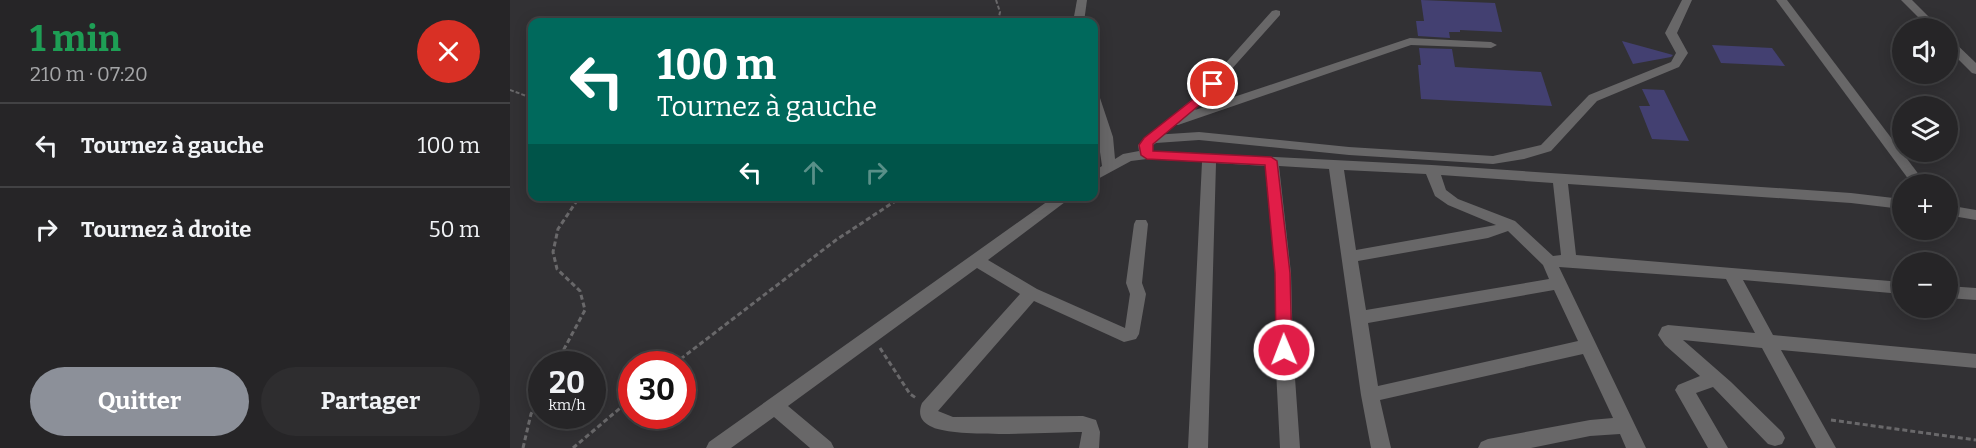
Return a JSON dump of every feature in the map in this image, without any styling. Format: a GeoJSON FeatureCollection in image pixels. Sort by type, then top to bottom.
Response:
{"type":"FeatureCollection","features":[{"type":"Feature","properties":{"kind":"street"},"geometry":{"type":"LineString","coordinates":[[1080,18],[1083,0]]}},
{"type":"Feature","properties":{"kind":"street"},"geometry":{"type":"LineString","coordinates":[[1153,139],[1199,136],[1349,151],[1493,160],[1524,155],[1546,148],[1593,98],[1675,64],[1682,53],[1671,33],[1687,0]]}},
{"type":"Feature","properties":{"kind":"street"},"geometry":{"type":"LineString","coordinates":[[1781,0],[1912,174]]}},
{"type":"Feature","properties":{"kind":"street"},"geometry":{"type":"LineString","coordinates":[[1906,0],[1925,18]]}},
{"type":"Feature","properties":{"kind":"street"},"geometry":{"type":"LineString","coordinates":[[1147,155],[1145,145],[1200,99],[1275,13]]}},
{"type":"Feature","properties":{"kind":"street"},"geometry":{"type":"LineString","coordinates":[[1173,122],[1410,41],[1491,45]]}},
{"type":"Feature","properties":{"kind":"street"},"geometry":{"type":"LineString","coordinates":[[1958,52],[1976,70]]}},
{"type":"Feature","properties":{"kind":"street"},"geometry":{"type":"LineString","coordinates":[[1961,55],[1976,55]]}},
{"type":"Feature","properties":{"kind":"street"},"geometry":{"type":"LineString","coordinates":[[1098,111],[1106,137],[1109,166]]}},
{"type":"Feature","properties":{"kind":"street"},"geometry":{"type":"LineString","coordinates":[[1098,174],[1128,157],[1147,155],[1432,170],[1851,198],[1892,203]]}},
{"type":"Feature","properties":{"kind":"street"},"geometry":{"type":"LineString","coordinates":[[1198,448],[1209,159]]}},
{"type":"Feature","properties":{"kind":"street"},"geometry":{"type":"LineString","coordinates":[[1271,161],[1283,273],[1284,350],[1290,448]]}},
{"type":"Feature","properties":{"kind":"street"},"geometry":{"type":"LineString","coordinates":[[1336,166],[1370,395],[1381,448]]}},
{"type":"Feature","properties":{"kind":"street"},"geometry":{"type":"LineString","coordinates":[[1432,170],[1440,193],[1453,202],[1510,225],[1549,262],[1636,448]]}},
{"type":"Feature","properties":{"kind":"street"},"geometry":{"type":"LineString","coordinates":[[1560,180],[1569,260]]}},
{"type":"Feature","properties":{"kind":"street"},"geometry":{"type":"LineString","coordinates":[[716,448],[1059,201]]}},
{"type":"Feature","properties":{"kind":"street"},"geometry":{"type":"LineString","coordinates":[[1958,212],[1976,215]]}},
{"type":"Feature","properties":{"kind":"street"},"geometry":{"type":"LineString","coordinates":[[976,260],[1031,293],[1124,335],[1130,334],[1138,294],[1134,277],[1139,253],[1141,224]]}},
{"type":"Feature","properties":{"kind":"street"},"geometry":{"type":"LineString","coordinates":[[1350,257],[1488,233],[1510,225]]}},
{"type":"Feature","properties":{"kind":"street"},"geometry":{"type":"LineString","coordinates":[[1549,262],[1569,260],[1892,287]]}},
{"type":"Feature","properties":{"kind":"street"},"geometry":{"type":"LineString","coordinates":[[1731,274],[1812,417],[1826,448]]}},
{"type":"Feature","properties":{"kind":"street"},"geometry":{"type":"LineString","coordinates":[[1360,318],[1558,283]]}},
{"type":"Feature","properties":{"kind":"street"},"geometry":{"type":"LineString","coordinates":[[1031,293],[929,408],[929,415],[938,421],[953,425],[1083,424],[1089,426],[1091,432],[1089,448]]}},
{"type":"Feature","properties":{"kind":"street"},"geometry":{"type":"LineString","coordinates":[[1958,293],[1976,294]]}},
{"type":"Feature","properties":{"kind":"street"},"geometry":{"type":"LineString","coordinates":[[1775,438],[1725,387],[1671,340],[1668,332],[1976,361]]}},
{"type":"Feature","properties":{"kind":"street"},"geometry":{"type":"LineString","coordinates":[[1370,395],[1588,346]]}},
{"type":"Feature","properties":{"kind":"street"},"geometry":{"type":"LineString","coordinates":[[1714,379],[1684,390],[1718,448]]}},
{"type":"Feature","properties":{"kind":"street"},"geometry":{"type":"LineString","coordinates":[[774,406],[824,448]]}},
{"type":"Feature","properties":{"kind":"street"},"geometry":{"type":"LineString","coordinates":[[1488,448],[1590,428],[1625,425]]}},
{"type":"Feature","properties":{"kind":"path"},"geometry":{"type":"LineString","coordinates":[[996,0],[998,18]]}},
{"type":"Feature","properties":{"kind":"path"},"geometry":{"type":"LineString","coordinates":[[510,90],[528,97]]}},
{"type":"Feature","properties":{"kind":"path"},"geometry":{"type":"LineString","coordinates":[[563,351],[585,310],[580,291],[557,269],[553,252],[558,229],[577,201]]}},
{"type":"Feature","properties":{"kind":"path"},"geometry":{"type":"LineString","coordinates":[[691,351],[836,240],[895,201]]}},
{"type":"Feature","properties":{"kind":"path"},"geometry":{"type":"LineString","coordinates":[[873,336],[887,363],[910,394],[929,408]]}},
{"type":"Feature","properties":{"kind":"path"},"geometry":{"type":"LineString","coordinates":[[573,448],[618,410]]}},
{"type":"Feature","properties":{"kind":"path"},"geometry":{"type":"LineString","coordinates":[[1812,417],[1976,440]]}},
{"type":"Feature","properties":{"kind":"path"},"geometry":{"type":"LineString","coordinates":[[523,448],[528,427]]}},
{"type":"Feature","properties":{"kind":"building"},"geometry":{"type":"Polygon","coordinates":[[[1421,0],[1495,3],[1502,32],[1460,30],[1460,32],[1449,32],[1450,38],[1418,36],[1416,21],[1424,21],[1421,0]]]}},
{"type":"Feature","properties":{"kind":"building"},"geometry":{"type":"Polygon","coordinates":[[[1622,41],[1673,55],[1633,64],[1622,41]]]}},
{"type":"Feature","properties":{"kind":"building"},"geometry":{"type":"Polygon","coordinates":[[[1712,45],[1772,48],[1785,66],[1721,63],[1712,45]]]}},
{"type":"Feature","properties":{"kind":"building"},"geometry":{"type":"Polygon","coordinates":[[[1419,48],[1452,49],[1455,67],[1541,72],[1552,106],[1421,99],[1419,48]]]}},
{"type":"Feature","properties":{"kind":"building"},"geometry":{"type":"Polygon","coordinates":[[[1642,89],[1664,90],[1689,141],[1652,139],[1639,106],[1650,106],[1642,89]]]}},
{"type":"Feature","properties":{"kind":"route"},"geometry":{"type":"LineString","coordinates":[[1213,84],[1200,99],[1148,141],[1145,145],[1147,155],[1271,161],[1283,273],[1284,350]]}}]}
